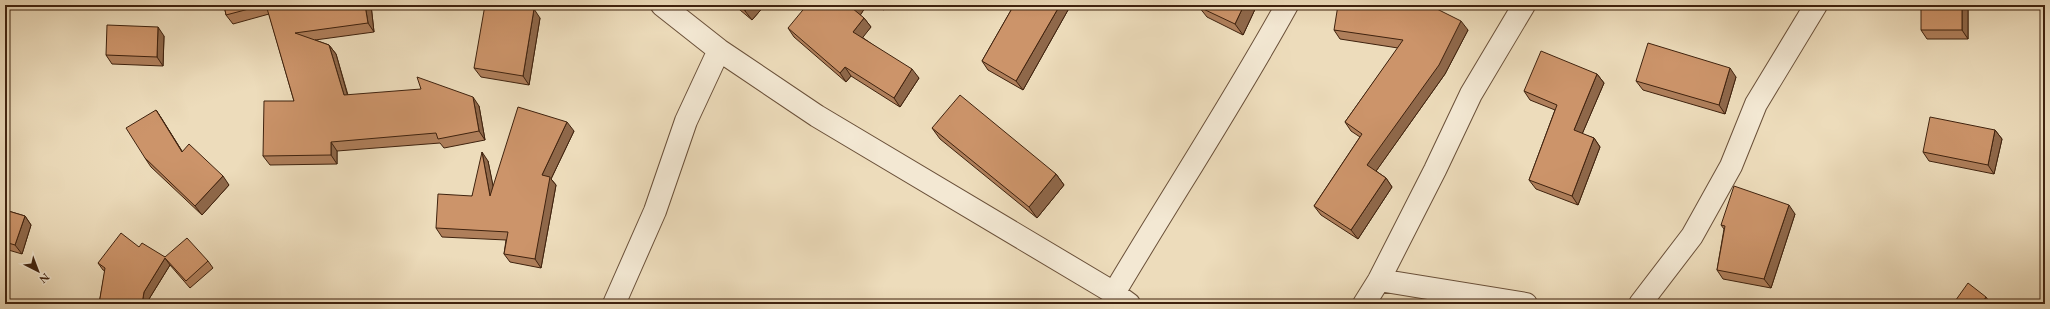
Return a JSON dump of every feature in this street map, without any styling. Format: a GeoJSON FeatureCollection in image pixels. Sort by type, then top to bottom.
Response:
{"type":"FeatureCollection","features":[{"type":"Feature","properties":{"kind":"street"},"geometry":{"type":"LineString","coordinates":[[662,5],[719,50],[817,116],[1122,299],[1173,193],[1258,57],[1287,5]]}},
{"type":"Feature","properties":{"kind":"street"},"geometry":{"type":"LineString","coordinates":[[1364,304],[1435,170],[1471,94],[1524,5]]}},
{"type":"Feature","properties":{"kind":"street"},"geometry":{"type":"LineString","coordinates":[[1640,304],[1692,236],[1731,166],[1756,104],[1816,5]]}},
{"type":"Feature","properties":{"kind":"street"},"geometry":{"type":"LineString","coordinates":[[614,304],[655,211],[686,121],[719,50]]}},
{"type":"Feature","properties":{"kind":"street"},"geometry":{"type":"LineString","coordinates":[[1378,280],[1526,304]]}},
{"type":"Feature","properties":{"kind":"building"},"geometry":{"type":"Polygon","coordinates":[[[224,5],[264,5],[226,15],[224,5]]]}},
{"type":"Feature","properties":{"kind":"building"},"geometry":{"type":"Polygon","coordinates":[[[266,5],[365,5],[368,23],[295,33],[329,45],[344,95],[421,89],[417,77],[473,97],[479,131],[438,139],[436,133],[331,142],[331,155],[263,156],[264,101],[294,101],[266,5]]]}},
{"type":"Feature","properties":{"kind":"building"},"geometry":{"type":"Polygon","coordinates":[[[485,5],[508,5],[534,9],[523,76],[474,68],[485,5]]]}},
{"type":"Feature","properties":{"kind":"building"},"geometry":{"type":"Polygon","coordinates":[[[738,5],[751,5],[745,11],[738,5]]]}},
{"type":"Feature","properties":{"kind":"building"},"geometry":{"type":"Polygon","coordinates":[[[807,5],[854,5],[852,8],[864,18],[853,32],[912,69],[894,98],[845,67],[840,73],[788,28],[807,5]]]}},
{"type":"Feature","properties":{"kind":"building"},"geometry":{"type":"Polygon","coordinates":[[[1014,5],[1060,5],[1016,81],[982,61],[1014,5]]]}},
{"type":"Feature","properties":{"kind":"building"},"geometry":{"type":"Polygon","coordinates":[[[1200,5],[1244,5],[1235,24],[1199,7],[1200,5]]]}},
{"type":"Feature","properties":{"kind":"building"},"geometry":{"type":"Polygon","coordinates":[[[1338,5],[1419,5],[1433,7],[1461,21],[1439,65],[1367,165],[1386,178],[1351,230],[1314,206],[1362,134],[1345,122],[1403,40],[1334,30],[1338,5]]]}},
{"type":"Feature","properties":{"kind":"building"},"geometry":{"type":"Polygon","coordinates":[[[1921,5],[1962,5],[1962,30],[1921,30],[1921,5]]]}},
{"type":"Feature","properties":{"kind":"building"},"geometry":{"type":"Polygon","coordinates":[[[107,25],[158,27],[157,57],[106,55],[107,25]]]}},
{"type":"Feature","properties":{"kind":"building"},"geometry":{"type":"Polygon","coordinates":[[[1648,43],[1730,68],[1719,105],[1636,81],[1648,43]]]}},
{"type":"Feature","properties":{"kind":"building"},"geometry":{"type":"Polygon","coordinates":[[[1541,51],[1597,74],[1574,130],[1594,138],[1572,196],[1529,180],[1557,105],[1524,91],[1541,51]]]}},
{"type":"Feature","properties":{"kind":"building"},"geometry":{"type":"Polygon","coordinates":[[[960,95],[1056,174],[1029,207],[932,128],[960,95]]]}},
{"type":"Feature","properties":{"kind":"building"},"geometry":{"type":"Polygon","coordinates":[[[518,107],[567,122],[542,175],[550,177],[535,259],[504,254],[508,232],[436,228],[438,194],[472,196],[482,152],[490,196],[518,107]]]}},
{"type":"Feature","properties":{"kind":"building"},"geometry":{"type":"Polygon","coordinates":[[[156,110],[182,152],[189,144],[223,176],[195,206],[145,158],[126,128],[156,110]]]}},
{"type":"Feature","properties":{"kind":"building"},"geometry":{"type":"Polygon","coordinates":[[[1930,117],[1995,130],[1988,165],[1923,152],[1930,117]]]}},
{"type":"Feature","properties":{"kind":"building"},"geometry":{"type":"Polygon","coordinates":[[[1734,186],[1789,205],[1764,279],[1717,270],[1725,226],[1721,225],[1734,186]]]}},
{"type":"Feature","properties":{"kind":"building"},"geometry":{"type":"Polygon","coordinates":[[[5,210],[25,216],[15,245],[5,242],[5,210]]]}},
{"type":"Feature","properties":{"kind":"building"},"geometry":{"type":"Polygon","coordinates":[[[121,233],[139,247],[142,243],[165,257],[187,238],[208,261],[186,281],[165,258],[144,292],[142,304],[99,304],[105,268],[98,263],[121,233]]]}},
{"type":"Feature","properties":{"kind":"building"},"geometry":{"type":"Polygon","coordinates":[[[1968,283],[1986,297],[1981,304],[1953,304],[1968,283]]]}}]}
